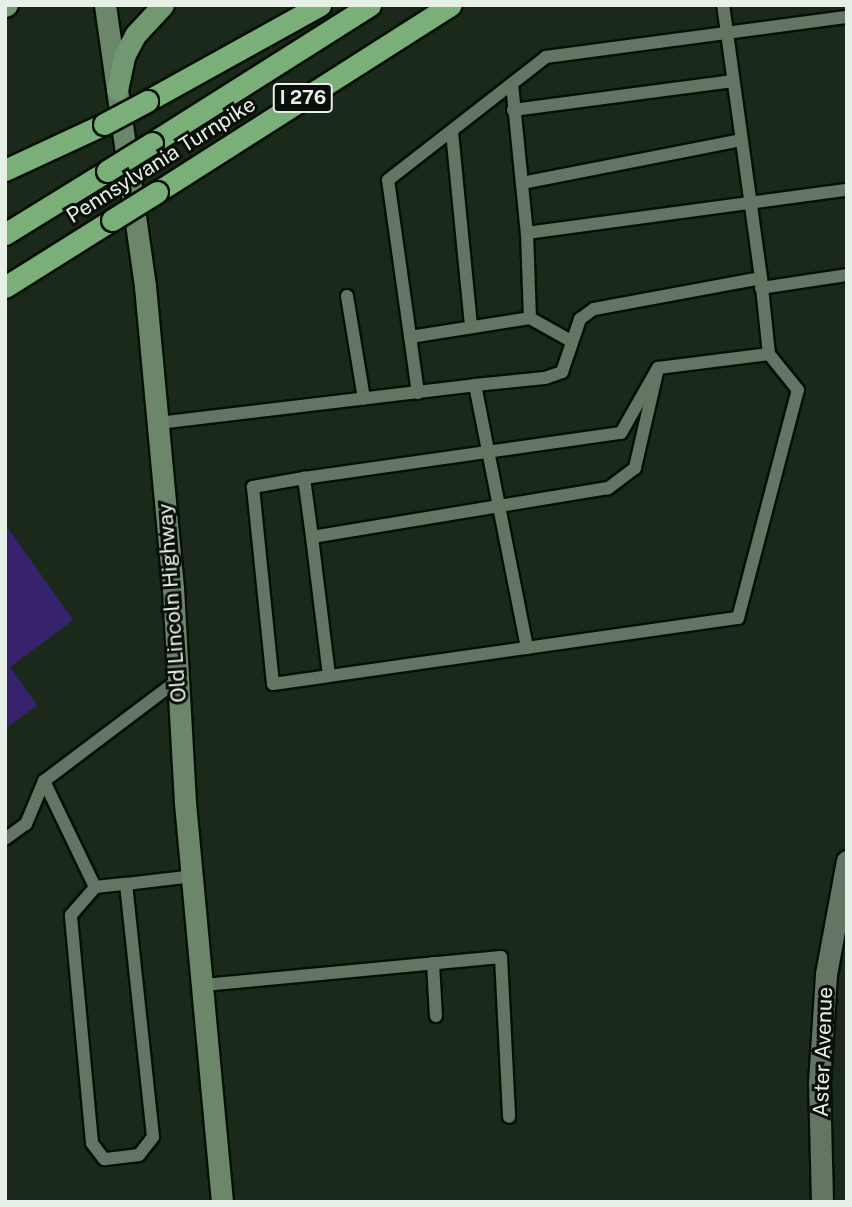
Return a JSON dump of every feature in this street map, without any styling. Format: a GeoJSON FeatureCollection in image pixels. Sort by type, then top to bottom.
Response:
{"type":"FeatureCollection","features":[{"type":"Feature","properties":{"kind":"highway"},"geometry":{"type":"LineString","coordinates":[[5,170],[104,124],[320,5]]}},
{"type":"Feature","properties":{"kind":"highway","name":"Pennsylvania Turnpike"},"geometry":{"type":"LineString","coordinates":[[5,234],[370,5]]}},
{"type":"Feature","properties":{"kind":"highway","name":"Pennsylvania Turnpike"},"geometry":{"type":"LineString","coordinates":[[5,287],[450,5]]}},
{"type":"Feature","properties":{"kind":"main road","name":"Old Lincoln Highway"},"geometry":{"type":"LineString","coordinates":[[105,5],[145,286],[222,1202]]}},
{"type":"Feature","properties":{"kind":"main road"},"geometry":{"type":"LineString","coordinates":[[117,90],[124,56],[135,35],[163,5]]}},
{"type":"Feature","properties":{"kind":"street","name":"Aster Avenue"},"geometry":{"type":"LineString","coordinates":[[822,1202],[819,1083],[825,988],[847,861]]}},
{"type":"Feature","properties":{"kind":"lane"},"geometry":{"type":"LineString","coordinates":[[658,368],[621,433],[253,487],[273,684],[738,618],[798,390],[769,354],[723,5]]}},
{"type":"Feature","properties":{"kind":"lane"},"geometry":{"type":"LineString","coordinates":[[418,393],[388,180],[546,57],[847,18]]}},
{"type":"Feature","properties":{"kind":"lane"},"geometry":{"type":"LineString","coordinates":[[513,110],[733,82]]}},
{"type":"Feature","properties":{"kind":"lane"},"geometry":{"type":"LineString","coordinates":[[512,84],[527,233],[530,318]]}},
{"type":"Feature","properties":{"kind":"lane"},"geometry":{"type":"LineString","coordinates":[[452,132],[471,327]]}},
{"type":"Feature","properties":{"kind":"lane"},"geometry":{"type":"LineString","coordinates":[[522,183],[741,140]]}},
{"type":"Feature","properties":{"kind":"lane"},"geometry":{"type":"LineString","coordinates":[[527,233],[847,190]]}},
{"type":"Feature","properties":{"kind":"lane"},"geometry":{"type":"LineString","coordinates":[[158,424],[545,378],[562,372],[580,319],[594,309],[761,283],[847,275]]}},
{"type":"Feature","properties":{"kind":"lane"},"geometry":{"type":"LineString","coordinates":[[347,296],[364,399]]}},
{"type":"Feature","properties":{"kind":"lane"},"geometry":{"type":"LineString","coordinates":[[410,337],[530,318],[571,341]]}},
{"type":"Feature","properties":{"kind":"lane"},"geometry":{"type":"LineString","coordinates":[[658,368],[769,354]]}},
{"type":"Feature","properties":{"kind":"lane"},"geometry":{"type":"LineString","coordinates":[[312,537],[608,488],[635,468],[658,368]]}},
{"type":"Feature","properties":{"kind":"lane"},"geometry":{"type":"LineString","coordinates":[[475,385],[491,451],[527,648]]}},
{"type":"Feature","properties":{"kind":"lane"},"geometry":{"type":"LineString","coordinates":[[304,478],[329,677]]}},
{"type":"Feature","properties":{"kind":"lane"},"geometry":{"type":"LineString","coordinates":[[5,839],[26,824],[44,781],[178,680]]}},
{"type":"Feature","properties":{"kind":"lane"},"geometry":{"type":"LineString","coordinates":[[44,781],[95,887]]}},
{"type":"Feature","properties":{"kind":"lane"},"geometry":{"type":"LineString","coordinates":[[126,884],[153,1137],[139,1155],[104,1159],[92,1143],[71,915],[95,887],[193,876]]}},
{"type":"Feature","properties":{"kind":"lane"},"geometry":{"type":"LineString","coordinates":[[204,985],[501,957],[509,1117]]}},
{"type":"Feature","properties":{"kind":"lane"},"geometry":{"type":"LineString","coordinates":[[433,963],[436,1016]]}},
{"type":"Feature","properties":{"kind":"building"},"geometry":{"type":"Polygon","coordinates":[[[5,524],[73,620],[10,667],[37,705],[5,729],[5,524]]]}}]}
